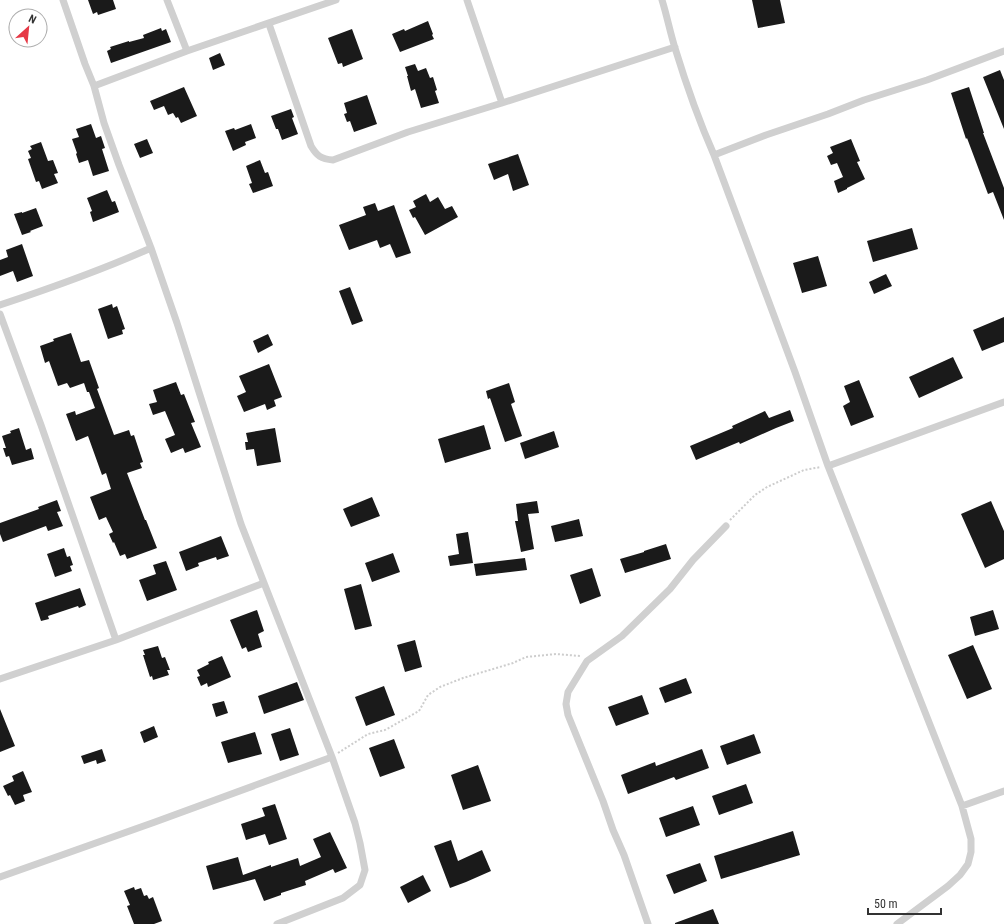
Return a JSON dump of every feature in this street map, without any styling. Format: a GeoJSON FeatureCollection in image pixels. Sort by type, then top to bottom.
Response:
{"type":"FeatureCollection","features":[{"type":"Feature","properties":{"kind":"street"},"geometry":{"type":"LineString","coordinates":[[63,0],[94,86],[104,123],[177,323],[241,524],[332,757],[355,822],[360,843],[365,870],[360,885],[343,898],[277,924]]}},
{"type":"Feature","properties":{"kind":"street"},"geometry":{"type":"LineString","coordinates":[[167,0],[187,52]]}},
{"type":"Feature","properties":{"kind":"street"},"geometry":{"type":"LineString","coordinates":[[94,86],[336,0]]}},
{"type":"Feature","properties":{"kind":"street"},"geometry":{"type":"LineString","coordinates":[[467,0],[502,103]]}},
{"type":"Feature","properties":{"kind":"street"},"geometry":{"type":"LineString","coordinates":[[662,0],[675,47],[706,136],[795,372],[828,466],[962,806],[971,839],[971,852],[968,864],[960,875],[948,886],[897,924]]}},
{"type":"Feature","properties":{"kind":"street"},"geometry":{"type":"LineString","coordinates":[[269,24],[311,146],[320,158],[333,160],[408,132],[675,47]]}},
{"type":"Feature","properties":{"kind":"street"},"geometry":{"type":"LineString","coordinates":[[714,156],[766,135],[864,100],[927,80],[1004,51]]}},
{"type":"Feature","properties":{"kind":"street"},"geometry":{"type":"LineString","coordinates":[[0,305],[99,270],[150,248]]}},
{"type":"Feature","properties":{"kind":"street"},"geometry":{"type":"LineString","coordinates":[[0,314],[41,425],[116,640]]}},
{"type":"Feature","properties":{"kind":"street"},"geometry":{"type":"LineString","coordinates":[[828,466],[1004,402]]}},
{"type":"Feature","properties":{"kind":"street"},"geometry":{"type":"LineString","coordinates":[[648,924],[624,855],[567,710],[566,704],[568,692],[587,661],[622,636],[670,589],[693,560],[726,526]]}},
{"type":"Feature","properties":{"kind":"street"},"geometry":{"type":"LineString","coordinates":[[0,679],[116,640],[264,583]]}},
{"type":"Feature","properties":{"kind":"street"},"geometry":{"type":"LineString","coordinates":[[0,877],[332,757]]}},
{"type":"Feature","properties":{"kind":"street"},"geometry":{"type":"LineString","coordinates":[[962,806],[1004,791]]}},
{"type":"Feature","properties":{"kind":"path"},"geometry":{"type":"LineString","coordinates":[[726,526],[755,495],[767,487],[804,470],[828,466]]}},
{"type":"Feature","properties":{"kind":"path"},"geometry":{"type":"LineString","coordinates":[[332,757],[368,734],[386,730],[418,710],[428,695],[451,682],[526,658],[556,654],[594,657]]}},
{"type":"Feature","properties":{"kind":"building"},"geometry":{"type":"Polygon","coordinates":[[[88,0],[113,0],[116,9],[98,15],[97,12],[93,14],[88,0]]]}},
{"type":"Feature","properties":{"kind":"building"},"geometry":{"type":"Polygon","coordinates":[[[752,0],[780,0],[785,23],[758,28],[752,0]]]}},
{"type":"Feature","properties":{"kind":"building"},"geometry":{"type":"Polygon","coordinates":[[[428,21],[434,39],[400,52],[392,34],[404,29],[405,31],[428,21]]]}},
{"type":"Feature","properties":{"kind":"building"},"geometry":{"type":"Polygon","coordinates":[[[161,28],[162,31],[166,29],[171,42],[111,63],[107,51],[111,49],[110,47],[144,38],[143,35],[161,28]]]}},
{"type":"Feature","properties":{"kind":"building"},"geometry":{"type":"Polygon","coordinates":[[[352,29],[363,59],[343,67],[342,63],[338,64],[328,38],[352,29]]]}},
{"type":"Feature","properties":{"kind":"building"},"geometry":{"type":"Polygon","coordinates":[[[220,53],[225,65],[213,70],[209,58],[220,53]]]}},
{"type":"Feature","properties":{"kind":"building"},"geometry":{"type":"Polygon","coordinates":[[[415,64],[418,71],[426,68],[430,78],[433,77],[439,103],[421,108],[415,89],[411,91],[405,67],[415,64]]]}},
{"type":"Feature","properties":{"kind":"building"},"geometry":{"type":"Polygon","coordinates":[[[1000,70],[1004,80],[1004,129],[983,77],[1000,70]]]}},
{"type":"Feature","properties":{"kind":"building"},"geometry":{"type":"Polygon","coordinates":[[[184,87],[197,116],[181,123],[178,117],[176,118],[173,113],[168,115],[164,106],[154,110],[150,101],[184,87]]]}},
{"type":"Feature","properties":{"kind":"building"},"geometry":{"type":"Polygon","coordinates":[[[969,87],[983,133],[1004,188],[1004,220],[993,192],[988,194],[967,138],[966,139],[951,93],[969,87]]]}},
{"type":"Feature","properties":{"kind":"building"},"geometry":{"type":"Polygon","coordinates":[[[367,95],[377,124],[354,132],[350,121],[347,122],[344,114],[347,113],[344,103],[367,95]]]}},
{"type":"Feature","properties":{"kind":"building"},"geometry":{"type":"Polygon","coordinates":[[[291,109],[294,117],[292,118],[298,134],[282,140],[271,116],[291,109]]]}},
{"type":"Feature","properties":{"kind":"building"},"geometry":{"type":"Polygon","coordinates":[[[91,124],[96,138],[101,136],[105,148],[102,149],[109,171],[93,176],[88,160],[79,163],[72,139],[79,137],[76,129],[91,124]]]}},
{"type":"Feature","properties":{"kind":"building"},"geometry":{"type":"Polygon","coordinates":[[[251,124],[256,138],[245,142],[246,145],[233,151],[225,131],[234,128],[235,130],[251,124]]]}},
{"type":"Feature","properties":{"kind":"building"},"geometry":{"type":"Polygon","coordinates":[[[147,139],[153,153],[140,158],[134,144],[147,139]]]}},
{"type":"Feature","properties":{"kind":"building"},"geometry":{"type":"Polygon","coordinates":[[[851,139],[860,161],[857,162],[865,179],[838,193],[834,181],[843,177],[837,163],[831,165],[827,156],[833,153],[830,147],[851,139]]]}},
{"type":"Feature","properties":{"kind":"building"},"geometry":{"type":"Polygon","coordinates":[[[41,142],[48,161],[53,160],[58,173],[54,174],[58,183],[42,189],[39,181],[36,182],[28,159],[31,158],[28,151],[32,149],[30,146],[41,142]]]}},
{"type":"Feature","properties":{"kind":"building"},"geometry":{"type":"Polygon","coordinates":[[[518,154],[529,185],[513,191],[508,174],[494,180],[488,164],[518,154]]]}},
{"type":"Feature","properties":{"kind":"building"},"geometry":{"type":"Polygon","coordinates":[[[260,160],[265,173],[268,172],[273,186],[253,193],[249,184],[252,183],[246,166],[260,160]]]}},
{"type":"Feature","properties":{"kind":"building"},"geometry":{"type":"Polygon","coordinates":[[[107,190],[112,202],[115,201],[119,212],[93,222],[90,212],[92,211],[87,198],[107,190]]]}},
{"type":"Feature","properties":{"kind":"building"},"geometry":{"type":"Polygon","coordinates":[[[426,194],[430,202],[438,197],[445,209],[452,206],[458,217],[425,235],[415,217],[413,218],[409,210],[416,207],[413,201],[426,194]]]}},
{"type":"Feature","properties":{"kind":"building"},"geometry":{"type":"Polygon","coordinates":[[[375,203],[378,211],[394,205],[411,253],[396,258],[390,244],[380,248],[377,240],[349,250],[339,225],[366,215],[363,207],[375,203]]]}},
{"type":"Feature","properties":{"kind":"building"},"geometry":{"type":"Polygon","coordinates":[[[36,208],[43,226],[22,235],[14,214],[36,208]]]}},
{"type":"Feature","properties":{"kind":"building"},"geometry":{"type":"Polygon","coordinates":[[[912,228],[918,249],[873,262],[867,241],[912,228]]]}},
{"type":"Feature","properties":{"kind":"building"},"geometry":{"type":"Polygon","coordinates":[[[22,244],[33,276],[17,282],[13,271],[0,276],[0,260],[8,257],[6,250],[22,244]]]}},
{"type":"Feature","properties":{"kind":"building"},"geometry":{"type":"Polygon","coordinates":[[[818,256],[827,286],[802,293],[793,263],[818,256]]]}},
{"type":"Feature","properties":{"kind":"building"},"geometry":{"type":"Polygon","coordinates":[[[886,274],[892,286],[874,294],[869,282],[886,274]]]}},
{"type":"Feature","properties":{"kind":"building"},"geometry":{"type":"Polygon","coordinates":[[[350,287],[363,321],[352,325],[339,291],[350,287]]]}},
{"type":"Feature","properties":{"kind":"building"},"geometry":{"type":"Polygon","coordinates":[[[112,304],[113,308],[117,306],[125,329],[122,330],[123,334],[108,339],[98,309],[112,304]]]}},
{"type":"Feature","properties":{"kind":"building"},"geometry":{"type":"Polygon","coordinates":[[[1004,317],[1004,342],[982,351],[973,330],[1004,317]]]}},
{"type":"Feature","properties":{"kind":"building"},"geometry":{"type":"Polygon","coordinates":[[[71,333],[81,362],[89,360],[99,388],[97,389],[114,435],[129,430],[131,436],[134,435],[143,462],[140,463],[142,468],[127,473],[157,548],[127,559],[125,554],[120,556],[109,534],[113,532],[106,517],[99,520],[90,497],[111,489],[106,473],[102,475],[88,436],[76,441],[66,414],[75,411],[76,415],[95,408],[89,392],[87,392],[84,383],[70,388],[67,383],[58,386],[49,361],[45,363],[40,346],[54,341],[53,339],[71,333]]]}},
{"type":"Feature","properties":{"kind":"building"},"geometry":{"type":"Polygon","coordinates":[[[268,334],[273,345],[258,353],[253,341],[268,334]]]}},
{"type":"Feature","properties":{"kind":"building"},"geometry":{"type":"Polygon","coordinates":[[[953,357],[963,378],[919,398],[909,377],[953,357]]]}},
{"type":"Feature","properties":{"kind":"building"},"geometry":{"type":"Polygon","coordinates":[[[269,364],[282,397],[274,400],[276,406],[267,410],[265,404],[244,412],[237,396],[246,392],[239,376],[269,364]]]}},
{"type":"Feature","properties":{"kind":"building"},"geometry":{"type":"Polygon","coordinates":[[[859,380],[874,417],[851,426],[843,406],[850,402],[844,386],[859,380]]]}},
{"type":"Feature","properties":{"kind":"building"},"geometry":{"type":"Polygon","coordinates":[[[176,382],[181,395],[184,394],[195,422],[191,423],[201,447],[185,453],[183,448],[171,453],[165,439],[175,435],[165,411],[153,415],[149,404],[157,402],[153,390],[176,382]]]}},
{"type":"Feature","properties":{"kind":"building"},"geometry":{"type":"Polygon","coordinates":[[[509,383],[515,402],[511,404],[522,436],[505,442],[490,398],[488,399],[486,391],[509,383]]]}},
{"type":"Feature","properties":{"kind":"building"},"geometry":{"type":"Polygon","coordinates":[[[790,410],[794,421],[740,444],[739,442],[696,460],[690,446],[733,428],[732,426],[765,411],[769,418],[790,410]]]}},
{"type":"Feature","properties":{"kind":"building"},"geometry":{"type":"Polygon","coordinates":[[[484,425],[491,449],[445,463],[438,439],[484,425]]]}},
{"type":"Feature","properties":{"kind":"building"},"geometry":{"type":"Polygon","coordinates":[[[19,428],[26,450],[31,448],[34,459],[12,465],[9,456],[6,457],[3,448],[6,448],[2,436],[19,428]]]}},
{"type":"Feature","properties":{"kind":"building"},"geometry":{"type":"Polygon","coordinates":[[[275,428],[281,462],[257,466],[254,449],[246,450],[245,442],[248,442],[246,433],[275,428]]]}},
{"type":"Feature","properties":{"kind":"building"},"geometry":{"type":"Polygon","coordinates":[[[554,431],[559,447],[525,459],[520,443],[554,431]]]}},
{"type":"Feature","properties":{"kind":"building"},"geometry":{"type":"Polygon","coordinates":[[[372,497],[380,516],[351,527],[343,509],[372,497]]]}},
{"type":"Feature","properties":{"kind":"building"},"geometry":{"type":"Polygon","coordinates":[[[57,500],[61,511],[57,512],[63,526],[48,531],[46,526],[3,542],[0,534],[0,523],[39,509],[38,507],[57,500]]]}},
{"type":"Feature","properties":{"kind":"building"},"geometry":{"type":"Polygon","coordinates":[[[537,501],[539,513],[528,514],[534,549],[521,552],[515,521],[518,521],[516,504],[537,501]]]}},
{"type":"Feature","properties":{"kind":"building"},"geometry":{"type":"Polygon","coordinates":[[[991,501],[1004,531],[1004,559],[985,568],[961,514],[991,501]]]}},
{"type":"Feature","properties":{"kind":"building"},"geometry":{"type":"Polygon","coordinates":[[[579,519],[583,536],[555,542],[551,526],[579,519]]]}},
{"type":"Feature","properties":{"kind":"building"},"geometry":{"type":"Polygon","coordinates":[[[468,532],[473,563],[450,566],[448,556],[459,554],[456,534],[468,532]]]}},
{"type":"Feature","properties":{"kind":"building"},"geometry":{"type":"Polygon","coordinates":[[[221,536],[229,556],[217,560],[216,557],[198,563],[199,566],[186,571],[179,552],[221,536]]]}},
{"type":"Feature","properties":{"kind":"building"},"geometry":{"type":"Polygon","coordinates":[[[666,544],[671,559],[625,573],[620,559],[666,544]]]}},
{"type":"Feature","properties":{"kind":"building"},"geometry":{"type":"Polygon","coordinates":[[[64,548],[67,557],[70,556],[73,565],[70,566],[72,571],[55,577],[47,554],[64,548]]]}},
{"type":"Feature","properties":{"kind":"building"},"geometry":{"type":"Polygon","coordinates":[[[393,553],[400,572],[372,582],[365,563],[393,553]]]}},
{"type":"Feature","properties":{"kind":"building"},"geometry":{"type":"Polygon","coordinates":[[[525,558],[527,570],[476,576],[474,564],[525,558]]]}},
{"type":"Feature","properties":{"kind":"building"},"geometry":{"type":"Polygon","coordinates":[[[166,561],[177,590],[147,601],[139,580],[156,574],[153,565],[166,561]]]}},
{"type":"Feature","properties":{"kind":"building"},"geometry":{"type":"Polygon","coordinates":[[[592,568],[601,596],[580,604],[570,575],[592,568]]]}},
{"type":"Feature","properties":{"kind":"building"},"geometry":{"type":"Polygon","coordinates":[[[361,584],[372,626],[355,630],[344,589],[361,584]]]}},
{"type":"Feature","properties":{"kind":"building"},"geometry":{"type":"Polygon","coordinates":[[[80,588],[86,605],[79,608],[78,606],[48,616],[49,619],[41,621],[35,603],[80,588]]]}},
{"type":"Feature","properties":{"kind":"building"},"geometry":{"type":"Polygon","coordinates":[[[257,610],[264,631],[258,634],[262,647],[248,652],[246,647],[242,649],[230,620],[257,610]]]}},
{"type":"Feature","properties":{"kind":"building"},"geometry":{"type":"Polygon","coordinates":[[[993,610],[999,629],[975,636],[970,617],[993,610]]]}},
{"type":"Feature","properties":{"kind":"building"},"geometry":{"type":"Polygon","coordinates":[[[415,640],[422,667],[405,672],[397,645],[415,640]]]}},
{"type":"Feature","properties":{"kind":"building"},"geometry":{"type":"Polygon","coordinates":[[[973,645],[992,689],[967,699],[948,655],[973,645]]]}},
{"type":"Feature","properties":{"kind":"building"},"geometry":{"type":"Polygon","coordinates":[[[158,646],[162,658],[165,657],[170,670],[167,670],[169,675],[153,680],[152,676],[150,677],[143,655],[145,655],[143,650],[158,646]]]}},
{"type":"Feature","properties":{"kind":"building"},"geometry":{"type":"Polygon","coordinates":[[[222,656],[231,677],[208,687],[207,683],[201,686],[197,677],[200,676],[197,670],[209,664],[208,662],[222,656]]]}},
{"type":"Feature","properties":{"kind":"building"},"geometry":{"type":"Polygon","coordinates":[[[686,678],[692,693],[665,703],[659,688],[686,678]]]}},
{"type":"Feature","properties":{"kind":"building"},"geometry":{"type":"Polygon","coordinates":[[[297,682],[304,700],[264,714],[258,696],[297,682]]]}},
{"type":"Feature","properties":{"kind":"building"},"geometry":{"type":"Polygon","coordinates":[[[384,686],[395,715],[366,726],[355,697],[384,686]]]}},
{"type":"Feature","properties":{"kind":"building"},"geometry":{"type":"Polygon","coordinates":[[[642,695],[649,714],[616,726],[608,707],[642,695]]]}},
{"type":"Feature","properties":{"kind":"building"},"geometry":{"type":"Polygon","coordinates":[[[224,701],[228,713],[216,717],[212,704],[224,701]]]}},
{"type":"Feature","properties":{"kind":"building"},"geometry":{"type":"Polygon","coordinates":[[[0,709],[15,746],[0,752],[0,709]]]}},
{"type":"Feature","properties":{"kind":"building"},"geometry":{"type":"Polygon","coordinates":[[[154,726],[158,737],[144,743],[140,732],[154,726]]]}},
{"type":"Feature","properties":{"kind":"building"},"geometry":{"type":"Polygon","coordinates":[[[290,728],[299,755],[280,761],[271,734],[290,728]]]}},
{"type":"Feature","properties":{"kind":"building"},"geometry":{"type":"Polygon","coordinates":[[[255,732],[262,754],[228,763],[221,742],[255,732]]]}},
{"type":"Feature","properties":{"kind":"building"},"geometry":{"type":"Polygon","coordinates":[[[754,734],[761,753],[727,765],[720,746],[754,734]]]}},
{"type":"Feature","properties":{"kind":"building"},"geometry":{"type":"Polygon","coordinates":[[[394,739],[405,768],[380,777],[369,748],[394,739]]]}},
{"type":"Feature","properties":{"kind":"building"},"geometry":{"type":"Polygon","coordinates":[[[102,749],[106,761],[97,764],[96,760],[84,764],[81,756],[102,749]]]}},
{"type":"Feature","properties":{"kind":"building"},"geometry":{"type":"Polygon","coordinates":[[[702,749],[709,768],[676,780],[674,777],[628,794],[621,775],[655,762],[656,766],[702,749]]]}},
{"type":"Feature","properties":{"kind":"building"},"geometry":{"type":"Polygon","coordinates":[[[478,765],[491,801],[463,810],[451,775],[478,765]]]}},
{"type":"Feature","properties":{"kind":"building"},"geometry":{"type":"Polygon","coordinates":[[[23,771],[32,792],[23,795],[25,801],[15,805],[3,786],[14,781],[12,776],[23,771]]]}},
{"type":"Feature","properties":{"kind":"building"},"geometry":{"type":"Polygon","coordinates":[[[746,784],[753,803],[719,815],[712,796],[746,784]]]}},
{"type":"Feature","properties":{"kind":"building"},"geometry":{"type":"Polygon","coordinates":[[[275,804],[287,839],[269,845],[265,834],[246,840],[241,824],[265,816],[262,808],[275,804]]]}},
{"type":"Feature","properties":{"kind":"building"},"geometry":{"type":"Polygon","coordinates":[[[693,806],[700,825],[666,837],[659,818],[693,806]]]}},
{"type":"Feature","properties":{"kind":"building"},"geometry":{"type":"Polygon","coordinates":[[[793,831],[800,855],[721,879],[714,856],[793,831]]]}},
{"type":"Feature","properties":{"kind":"building"},"geometry":{"type":"Polygon","coordinates":[[[330,832],[347,868],[335,873],[333,869],[305,881],[306,885],[281,893],[281,895],[264,901],[255,879],[213,890],[206,866],[238,857],[243,875],[271,865],[271,867],[298,858],[300,866],[321,857],[313,839],[330,832]]]}},
{"type":"Feature","properties":{"kind":"building"},"geometry":{"type":"Polygon","coordinates":[[[451,840],[458,861],[482,850],[491,871],[450,888],[434,846],[451,840]]]}},
{"type":"Feature","properties":{"kind":"building"},"geometry":{"type":"Polygon","coordinates":[[[700,863],[707,881],[674,894],[666,875],[700,863]]]}},
{"type":"Feature","properties":{"kind":"building"},"geometry":{"type":"Polygon","coordinates":[[[423,875],[431,891],[408,903],[400,887],[423,875]]]}},
{"type":"Feature","properties":{"kind":"building"},"geometry":{"type":"Polygon","coordinates":[[[134,887],[135,890],[141,888],[144,896],[147,895],[149,899],[153,897],[162,921],[154,924],[134,924],[127,906],[130,905],[124,891],[134,887]]]}},
{"type":"Feature","properties":{"kind":"building"},"geometry":{"type":"Polygon","coordinates":[[[713,909],[719,924],[675,924],[675,923],[713,909]]]}}]}
